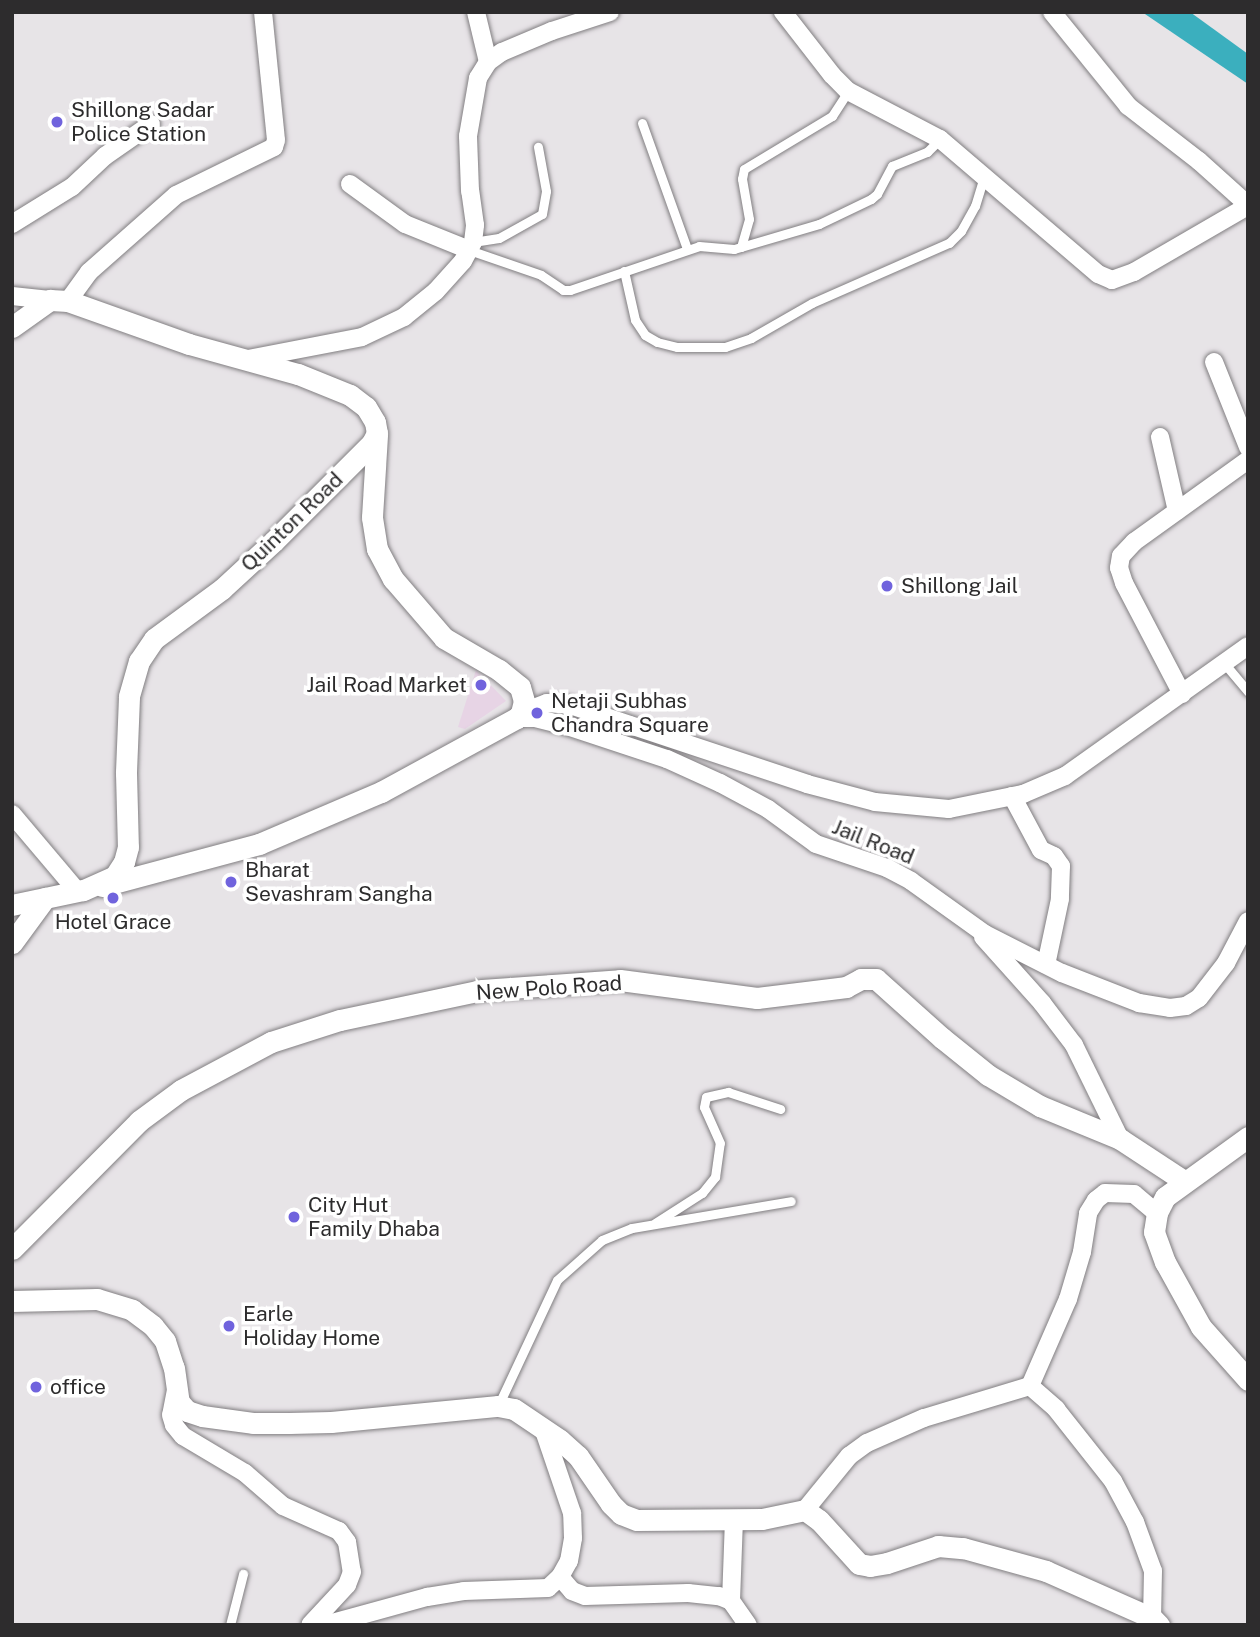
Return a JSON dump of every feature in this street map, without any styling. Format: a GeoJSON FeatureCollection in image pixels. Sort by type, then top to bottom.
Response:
{"type":"FeatureCollection","features":[{"type":"Feature","properties":{"kind":"street"},"geometry":{"type":"LineString","coordinates":[[12,327],[59,300],[176,195],[274,147],[275,129],[262,12]]}},
{"type":"Feature","properties":{"kind":"street"},"geometry":{"type":"LineString","coordinates":[[476,12],[488,62]]}},
{"type":"Feature","properties":{"kind":"street"},"geometry":{"type":"LineString","coordinates":[[244,360],[362,337],[404,317],[436,291],[463,261],[471,246],[475,225],[470,191],[468,136],[478,78],[488,62],[502,52],[552,31],[610,12]]}},
{"type":"Feature","properties":{"kind":"street"},"geometry":{"type":"LineString","coordinates":[[783,12],[832,75],[848,91],[940,139],[1098,274],[1112,280],[1135,272],[1248,206],[1199,161],[1128,106],[1052,12]]}},
{"type":"Feature","properties":{"kind":"street"},"geometry":{"type":"LineString","coordinates":[[12,224],[72,187],[105,156],[151,124]]}},
{"type":"Feature","properties":{"kind":"street"},"geometry":{"type":"LineString","coordinates":[[351,184],[405,224],[471,246]]}},
{"type":"Feature","properties":{"kind":"street"},"geometry":{"type":"LineString","coordinates":[[12,296],[59,300],[189,344],[298,374],[350,395],[366,407],[375,422],[377,433],[372,517],[377,549],[393,579],[444,638],[499,670],[520,687],[524,695],[519,715]]}},
{"type":"Feature","properties":{"kind":"street"},"geometry":{"type":"LineString","coordinates":[[1214,362],[1248,447]]}},
{"type":"Feature","properties":{"kind":"street","name":"Quinton Road"},"geometry":{"type":"LineString","coordinates":[[12,905],[80,891],[115,876],[124,862],[128,847],[126,773],[129,697],[139,661],[154,639],[222,589],[274,541],[372,443],[377,433]]}},
{"type":"Feature","properties":{"kind":"street"},"geometry":{"type":"LineString","coordinates":[[1160,437],[1177,511]]}},
{"type":"Feature","properties":{"kind":"street"},"geometry":{"type":"LineString","coordinates":[[1182,694],[1124,583],[1119,568],[1121,556],[1134,542],[1248,460]]}},
{"type":"Feature","properties":{"kind":"street"},"geometry":{"type":"LineString","coordinates":[[12,814],[80,891],[259,844],[381,792],[519,715],[547,703],[570,705],[807,785],[875,802],[949,809],[1012,796],[1046,786],[1065,776],[1248,646]]}},
{"type":"Feature","properties":{"kind":"street","name":"Jail Road"},"geometry":{"type":"LineString","coordinates":[[519,715],[567,726],[667,759],[720,782],[768,808],[816,844],[887,868],[911,881],[974,927],[1046,965],[1139,1003],[1170,1008],[1186,1006],[1199,998],[1210,985],[1248,921]]}},
{"type":"Feature","properties":{"kind":"street"},"geometry":{"type":"LineString","coordinates":[[1012,796],[1041,850],[1054,856],[1061,866],[1060,899],[1046,965]]}},
{"type":"Feature","properties":{"kind":"street"},"geometry":{"type":"LineString","coordinates":[[12,943],[45,898]]}},
{"type":"Feature","properties":{"kind":"street"},"geometry":{"type":"LineString","coordinates":[[974,927],[1042,1003],[1073,1045],[1120,1139]]}},
{"type":"Feature","properties":{"kind":"street","name":"New Polo Road"},"geometry":{"type":"LineString","coordinates":[[12,1249],[139,1121],[181,1090],[271,1042],[340,1020],[482,990],[620,980],[757,998],[846,987],[861,979],[876,979],[988,1075],[1040,1106],[1120,1139],[1184,1181]]}},
{"type":"Feature","properties":{"kind":"street"},"geometry":{"type":"LineString","coordinates":[[1248,1137],[1165,1197],[1157,1213],[1154,1233],[1165,1262],[1201,1327],[1248,1380]]}},
{"type":"Feature","properties":{"kind":"street"},"geometry":{"type":"LineString","coordinates":[[12,1301],[97,1299],[132,1310],[153,1326],[165,1341],[174,1368],[179,1402],[187,1411],[218,1420],[253,1423],[331,1422],[498,1406],[526,1414],[578,1456],[599,1489],[621,1514],[637,1520],[762,1519],[805,1510],[849,1456],[867,1443],[924,1418],[1030,1386],[1068,1298],[1082,1252],[1088,1213],[1096,1200],[1105,1193],[1117,1191],[1134,1194],[1157,1213]]}},
{"type":"Feature","properties":{"kind":"street"},"geometry":{"type":"LineString","coordinates":[[805,1510],[819,1520],[859,1564],[870,1566],[887,1563],[938,1546],[963,1548],[1046,1572],[1156,1622],[1153,1571],[1135,1522],[1112,1481],[1056,1409],[1030,1386]]}},
{"type":"Feature","properties":{"kind":"street"},"geometry":{"type":"LineString","coordinates":[[176,1390],[171,1415],[174,1425],[183,1436],[245,1473],[284,1506],[339,1531],[347,1542],[352,1572],[347,1585],[310,1625]]}},
{"type":"Feature","properties":{"kind":"street"},"geometry":{"type":"LineString","coordinates":[[325,1625],[427,1597],[464,1591],[548,1588],[560,1577],[571,1549],[572,1513],[543,1428]]}},
{"type":"Feature","properties":{"kind":"street"},"geometry":{"type":"LineString","coordinates":[[734,1521],[731,1601],[748,1625]]}},
{"type":"Feature","properties":{"kind":"street"},"geometry":{"type":"LineString","coordinates":[[560,1577],[572,1591],[585,1596],[703,1593],[731,1601]]}},
{"type":"Feature","properties":{"kind":"lane"},"geometry":{"type":"LineString","coordinates":[[741,247],[749,219],[741,179],[744,169],[832,116],[848,91]]}},
{"type":"Feature","properties":{"kind":"lane"},"geometry":{"type":"LineString","coordinates":[[642,123],[687,249]]}},
{"type":"Feature","properties":{"kind":"lane"},"geometry":{"type":"LineString","coordinates":[[471,246],[541,275],[563,290],[687,249],[712,245],[741,247],[819,224],[871,199],[882,187],[892,166],[927,152],[940,139]]}},
{"type":"Feature","properties":{"kind":"lane"},"geometry":{"type":"LineString","coordinates":[[471,246],[499,238],[542,214],[545,191],[538,146]]}},
{"type":"Feature","properties":{"kind":"lane"},"geometry":{"type":"LineString","coordinates":[[624,271],[635,320],[645,335],[677,348],[725,346],[751,338],[812,303],[949,243],[961,231],[984,177]]}},
{"type":"Feature","properties":{"kind":"lane"},"geometry":{"type":"LineString","coordinates":[[1224,663],[1248,692]]}},
{"type":"Feature","properties":{"kind":"lane"},"geometry":{"type":"LineString","coordinates":[[650,1225],[702,1193],[715,1177],[720,1143],[704,1107],[706,1097],[728,1093],[780,1108]]}},
{"type":"Feature","properties":{"kind":"lane"},"geometry":{"type":"LineString","coordinates":[[498,1406],[557,1280],[602,1240],[632,1228],[791,1201]]}},
{"type":"Feature","properties":{"kind":"lane"},"geometry":{"type":"LineString","coordinates":[[230,1625],[243,1574]]}},
{"type":"Feature","properties":{"kind":"shaded area","name":"Jail Road Market"},"geometry":{"type":"Polygon","coordinates":[[[476,670],[506,701],[465,729],[458,727],[476,670]]]}},
{"type":"Feature","properties":{"kind":"water"},"geometry":{"type":"Polygon","coordinates":[[[1142,12],[1190,12],[1248,54],[1248,84],[1142,12]]]}},
{"type":"Feature","properties":{"kind":"place","name":"Shillong Sadar Police Station"},"geometry":{"type":"Point","coordinates":[57,122]}},
{"type":"Feature","properties":{"kind":"place","name":"Shillong Jail"},"geometry":{"type":"Point","coordinates":[887,586]}},
{"type":"Feature","properties":{"kind":"place","name":"Jail Road Market"},"geometry":{"type":"Point","coordinates":[481,685]}},
{"type":"Feature","properties":{"kind":"place","name":"Netaji Subhas Chandra Square"},"geometry":{"type":"Point","coordinates":[537,713]}},
{"type":"Feature","properties":{"kind":"place","name":"Bharat Sevashram Sangha"},"geometry":{"type":"Point","coordinates":[231,882]}},
{"type":"Feature","properties":{"kind":"place","name":"Hotel Grace"},"geometry":{"type":"Point","coordinates":[113,898]}},
{"type":"Feature","properties":{"kind":"place","name":"City Hut Family Dhaba"},"geometry":{"type":"Point","coordinates":[294,1217]}},
{"type":"Feature","properties":{"kind":"place","name":"Earle Holiday Home"},"geometry":{"type":"Point","coordinates":[229,1326]}},
{"type":"Feature","properties":{"kind":"place","name":"office"},"geometry":{"type":"Point","coordinates":[36,1387]}}]}
